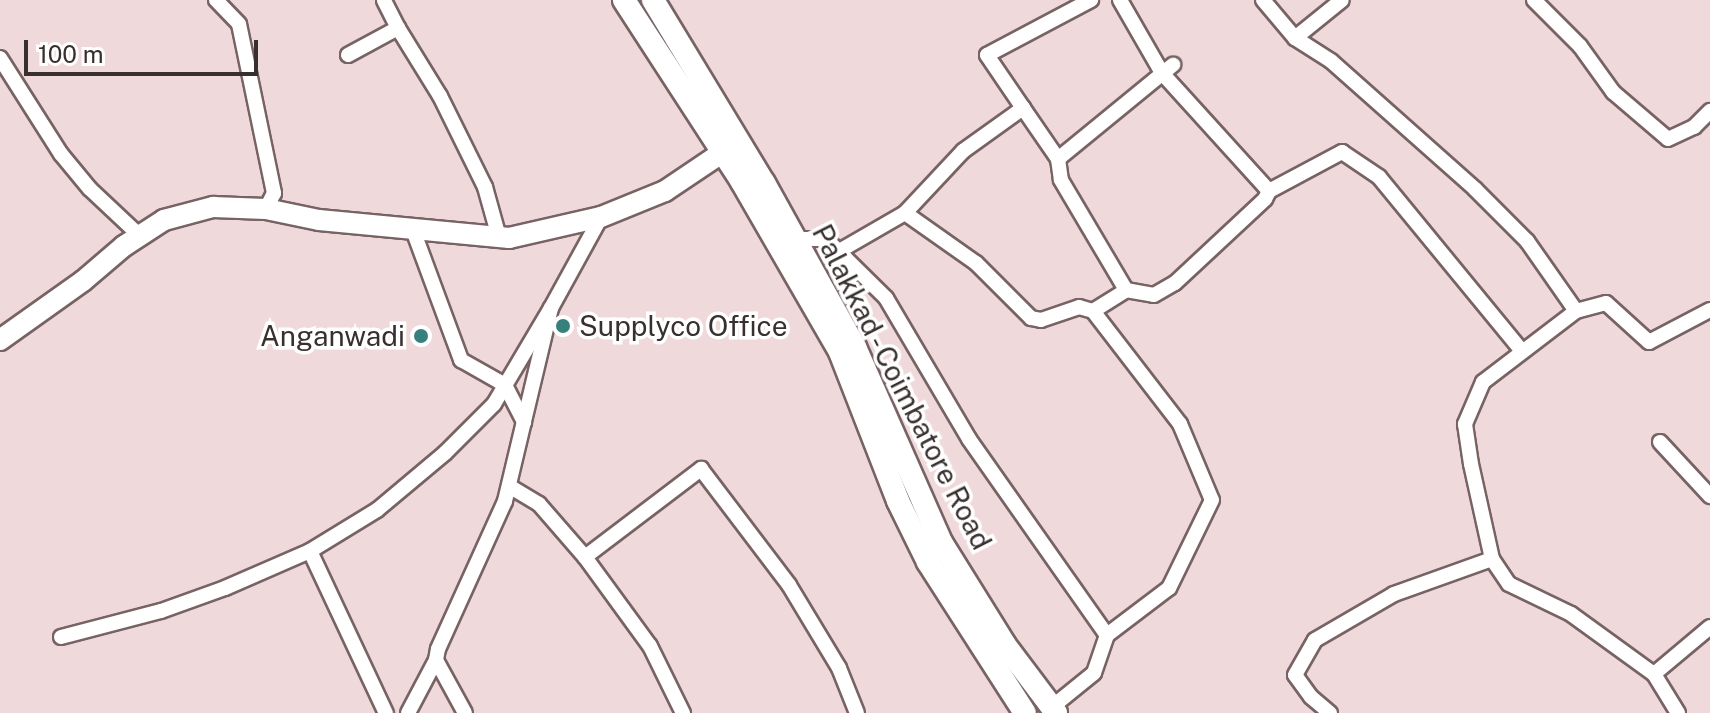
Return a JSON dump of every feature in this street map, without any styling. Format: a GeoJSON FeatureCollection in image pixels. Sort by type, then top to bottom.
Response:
{"type":"FeatureCollection","features":[{"type":"Feature","properties":{"kind":"main road","name":"Palakkad - Coimbatore Road"},"geometry":{"type":"LineString","coordinates":[[624,0],[730,148]]}},
{"type":"Feature","properties":{"kind":"main road","name":"Palakkad - Coimbatore Road"},"geometry":{"type":"LineString","coordinates":[[653,0],[730,148],[855,347],[941,542],[1005,645],[1051,706]]}},
{"type":"Feature","properties":{"kind":"main road","name":"Palakkad - Coimbatore Road"},"geometry":{"type":"LineString","coordinates":[[784,238],[840,352],[898,501],[928,562],[1026,713]]}},
{"type":"Feature","properties":{"kind":"street"},"geometry":{"type":"LineString","coordinates":[[216,0],[239,24],[274,193],[266,209]]}},
{"type":"Feature","properties":{"kind":"street"},"geometry":{"type":"LineString","coordinates":[[384,0],[440,96],[485,187],[499,237]]}},
{"type":"Feature","properties":{"kind":"street"},"geometry":{"type":"LineString","coordinates":[[1091,0],[987,55],[1058,159],[1061,180],[1126,290]]}},
{"type":"Feature","properties":{"kind":"street"},"geometry":{"type":"LineString","coordinates":[[1120,0],[1168,69],[1269,191]]}},
{"type":"Feature","properties":{"kind":"street"},"geometry":{"type":"LineString","coordinates":[[1263,0],[1295,38],[1331,61],[1475,189],[1527,241],[1576,311]]}},
{"type":"Feature","properties":{"kind":"street"},"geometry":{"type":"LineString","coordinates":[[1295,38],[1342,0]]}},
{"type":"Feature","properties":{"kind":"street"},"geometry":{"type":"LineString","coordinates":[[1534,0],[1580,46],[1613,92],[1668,139],[1694,127],[1710,111]]}},
{"type":"Feature","properties":{"kind":"street"},"geometry":{"type":"LineString","coordinates":[[348,55],[398,28]]}},
{"type":"Feature","properties":{"kind":"street"},"geometry":{"type":"LineString","coordinates":[[0,58],[61,154],[90,189],[140,236]]}},
{"type":"Feature","properties":{"kind":"street"},"geometry":{"type":"LineString","coordinates":[[1058,159],[1168,69]]}},
{"type":"Feature","properties":{"kind":"street"},"geometry":{"type":"LineString","coordinates":[[841,250],[905,213],[963,151],[1023,108]]}},
{"type":"Feature","properties":{"kind":"street"},"geometry":{"type":"LineString","coordinates":[[0,340],[164,220],[213,207],[266,209],[413,230],[509,238],[601,217],[665,191],[730,148]]}},
{"type":"Feature","properties":{"kind":"street"},"geometry":{"type":"LineString","coordinates":[[1093,311],[1126,290],[1154,295],[1175,283],[1265,199],[1269,191],[1342,152],[1379,177],[1522,351]]}},
{"type":"Feature","properties":{"kind":"street"},"geometry":{"type":"LineString","coordinates":[[905,213],[976,263],[1031,318],[1041,320],[1079,307],[1093,311],[1180,424],[1212,500],[1169,588],[1107,635],[1094,673],[1051,706],[1026,713]]}},
{"type":"Feature","properties":{"kind":"street"},"geometry":{"type":"LineString","coordinates":[[61,637],[161,611],[310,551],[377,510],[445,453],[494,404],[601,217]]}},
{"type":"Feature","properties":{"kind":"street"},"geometry":{"type":"LineString","coordinates":[[413,230],[461,360],[505,385],[524,422]]}},
{"type":"Feature","properties":{"kind":"street"},"geometry":{"type":"LineString","coordinates":[[784,238],[826,239],[841,250],[886,298],[969,439],[1107,635]]}},
{"type":"Feature","properties":{"kind":"street"},"geometry":{"type":"LineString","coordinates":[[1678,713],[1654,674],[1571,614],[1509,584],[1492,559],[1465,424],[1483,382],[1576,311],[1606,303],[1649,342],[1710,310]]}},
{"type":"Feature","properties":{"kind":"street"},"geometry":{"type":"LineString","coordinates":[[408,713],[436,660],[438,649],[509,486],[551,308]]}},
{"type":"Feature","properties":{"kind":"street"},"geometry":{"type":"LineString","coordinates":[[1660,442],[1710,496]]}},
{"type":"Feature","properties":{"kind":"street"},"geometry":{"type":"LineString","coordinates":[[585,557],[701,469],[789,585],[839,668],[857,713]]}},
{"type":"Feature","properties":{"kind":"street"},"geometry":{"type":"LineString","coordinates":[[509,486],[539,504],[585,557],[650,646],[683,713]]}},
{"type":"Feature","properties":{"kind":"street"},"geometry":{"type":"LineString","coordinates":[[310,551],[386,713]]}},
{"type":"Feature","properties":{"kind":"street"},"geometry":{"type":"LineString","coordinates":[[1330,713],[1311,697],[1295,675],[1315,640],[1394,594],[1492,559]]}},
{"type":"Feature","properties":{"kind":"street"},"geometry":{"type":"LineString","coordinates":[[1654,674],[1710,627]]}},
{"type":"Feature","properties":{"kind":"street"},"geometry":{"type":"LineString","coordinates":[[436,660],[465,713]]}},
{"type":"Feature","properties":{"kind":"place","name":"Supplyco Office"},"geometry":{"type":"Point","coordinates":[563,326]}},
{"type":"Feature","properties":{"kind":"place","name":"Anganwadi"},"geometry":{"type":"Point","coordinates":[421,336]}}]}
